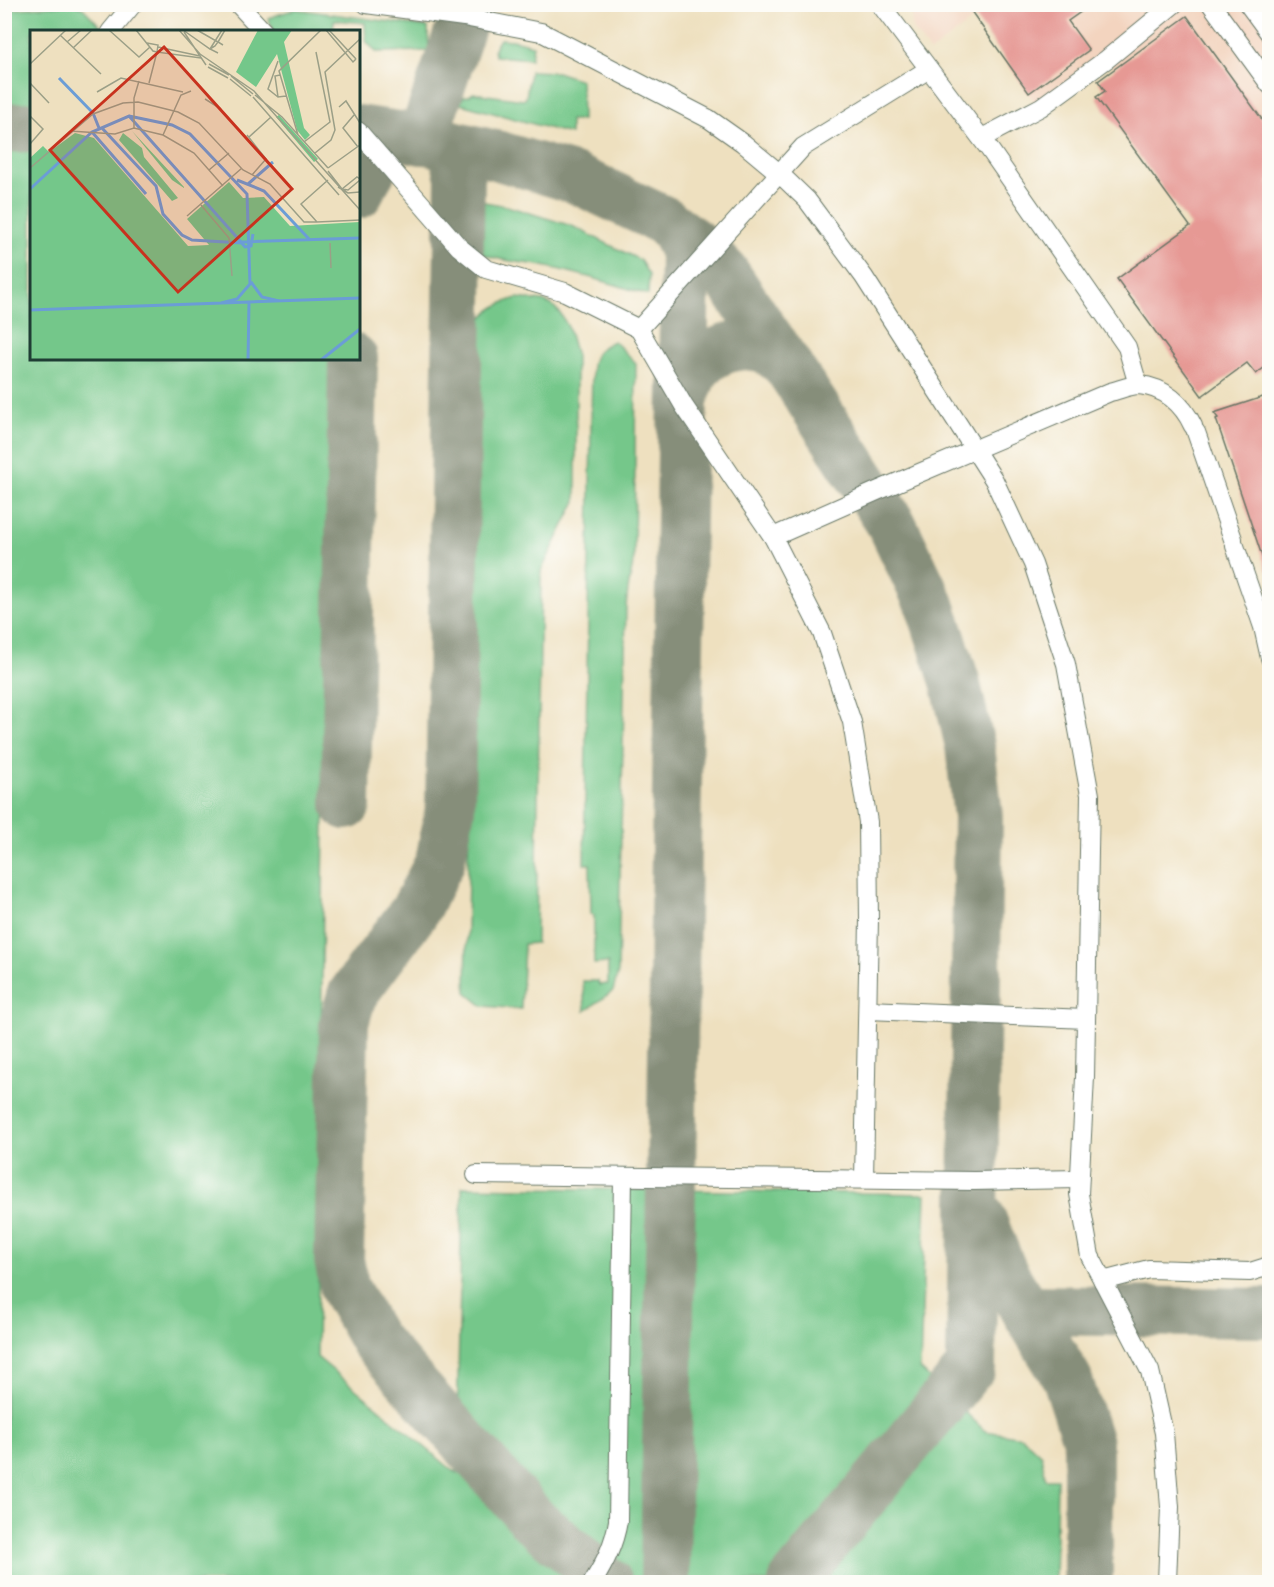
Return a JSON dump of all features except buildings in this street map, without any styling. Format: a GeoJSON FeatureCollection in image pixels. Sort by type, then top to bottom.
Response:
{"type":"FeatureCollection","features":[{"type":"Feature","properties":{"kind":"lane"},"geometry":{"type":"LineString","coordinates":[[112,30],[133,4]]}},
{"type":"Feature","properties":{"kind":"lane"},"geometry":{"type":"LineString","coordinates":[[238,4],[262,30]]}},
{"type":"Feature","properties":{"kind":"lane"},"geometry":{"type":"LineString","coordinates":[[366,4],[464,17],[540,32],[709,119],[743,143],[807,200],[864,277],[994,480],[1033,564],[1066,664],[1090,795],[1086,1019],[1079,1194],[1090,1256],[1150,1371],[1164,1433],[1170,1507],[1167,1582]]}},
{"type":"Feature","properties":{"kind":"lane"},"geometry":{"type":"LineString","coordinates":[[880,4],[982,138],[1127,347],[1138,385]]}},
{"type":"Feature","properties":{"kind":"lane"},"geometry":{"type":"LineString","coordinates":[[982,138],[1041,107],[1107,59],[1174,4]]}},
{"type":"Feature","properties":{"kind":"lane"},"geometry":{"type":"LineString","coordinates":[[1211,4],[1269,85]]}},
{"type":"Feature","properties":{"kind":"lane"},"geometry":{"type":"LineString","coordinates":[[1248,4],[1269,34]]}},
{"type":"Feature","properties":{"kind":"lane"},"geometry":{"type":"LineString","coordinates":[[639,329],[803,147],[929,69]]}},
{"type":"Feature","properties":{"kind":"lane"},"geometry":{"type":"LineString","coordinates":[[360,133],[459,247],[486,269],[565,292],[639,329],[684,406],[774,537],[822,633],[852,722],[868,822],[868,1010],[864,1179]]}},
{"type":"Feature","properties":{"kind":"lane"},"geometry":{"type":"LineString","coordinates":[[774,537],[1110,392],[1138,385],[1166,393],[1186,411],[1195,429],[1263,627],[1269,658]]}},
{"type":"Feature","properties":{"kind":"lane"},"geometry":{"type":"LineString","coordinates":[[868,1010],[1086,1019]]}},
{"type":"Feature","properties":{"kind":"lane"},"geometry":{"type":"LineString","coordinates":[[476,1175],[1079,1179]]}},
{"type":"Feature","properties":{"kind":"lane"},"geometry":{"type":"LineString","coordinates":[[592,1582],[609,1555],[618,1521],[623,1177]]}},
{"type":"Feature","properties":{"kind":"lane"},"geometry":{"type":"LineString","coordinates":[[1103,1281],[1149,1269],[1250,1272],[1269,1264]]}},
{"type":"Feature","properties":{"kind":"shaded area"},"geometry":{"type":"Polygon","coordinates":[[[911,5],[1269,5],[1269,168],[1190,226],[1096,97],[1105,91],[1098,81],[1115,69],[1104,56],[1036,104],[975,18],[930,52],[912,28],[911,5]]]}},
{"type":"Feature","properties":{"kind":"green space"},"geometry":{"type":"Polygon","coordinates":[[[75,4],[84,9],[104,30],[30,30],[30,360],[330,360],[317,1357],[456,1473],[462,1187],[926,1194],[920,1369],[985,1431],[1022,1437],[1041,1455],[1046,1479],[1057,1479],[1055,1582],[5,1582],[4,10],[75,4]]]}},
{"type":"Feature","properties":{"kind":"green space"},"geometry":{"type":"Polygon","coordinates":[[[295,9],[428,27],[429,51],[376,52],[366,41],[365,23],[334,20],[333,30],[274,30],[268,18],[295,9]]]}},
{"type":"Feature","properties":{"kind":"green space"},"geometry":{"type":"Polygon","coordinates":[[[500,39],[533,45],[531,59],[495,56],[494,49],[500,39]]]}},
{"type":"Feature","properties":{"kind":"green space"},"geometry":{"type":"Polygon","coordinates":[[[530,71],[557,72],[581,80],[582,120],[570,120],[570,134],[460,104],[463,97],[473,93],[523,100],[526,98],[530,71]]]}},
{"type":"Feature","properties":{"kind":"green space"},"geometry":{"type":"Polygon","coordinates":[[[479,201],[507,206],[572,226],[640,260],[649,275],[648,295],[573,273],[503,260],[478,252],[479,201]]]}},
{"type":"Feature","properties":{"kind":"green space"},"geometry":{"type":"Polygon","coordinates":[[[517,298],[542,301],[552,305],[568,327],[576,356],[576,501],[541,571],[536,943],[524,944],[521,1009],[483,1006],[466,992],[477,325],[494,308],[517,298]]]}},
{"type":"Feature","properties":{"kind":"green space"},"geometry":{"type":"Polygon","coordinates":[[[614,341],[636,363],[634,558],[626,607],[618,972],[613,991],[585,1011],[583,981],[598,981],[599,985],[608,984],[608,963],[594,964],[594,915],[591,914],[590,864],[584,864],[592,365],[599,350],[614,341]]]}},
{"type":"Feature","properties":{"kind":"taxiway"},"geometry":{"type":"LineString","coordinates":[[422,140],[466,12],[466,4]]}},
{"type":"Feature","properties":{"kind":"taxiway"},"geometry":{"type":"LineString","coordinates":[[4,128],[30,127]]}},
{"type":"Feature","properties":{"kind":"taxiway"},"geometry":{"type":"LineString","coordinates":[[360,130],[440,142],[496,155],[576,179],[665,221],[675,231],[685,252],[665,1582]]}},
{"type":"Feature","properties":{"kind":"taxiway"},"geometry":{"type":"LineString","coordinates":[[360,131],[375,144],[377,152],[373,168],[360,191]]}},
{"type":"Feature","properties":{"kind":"taxiway"},"geometry":{"type":"LineString","coordinates":[[440,142],[454,154],[460,177],[450,809],[440,862],[414,912],[352,995],[344,1023],[339,1260],[345,1289],[374,1340],[536,1523],[608,1582]]}},
{"type":"Feature","properties":{"kind":"taxiway"},"geometry":{"type":"LineString","coordinates":[[667,223],[694,243],[724,272],[892,525],[930,605],[955,681],[970,746],[978,817],[971,1367],[793,1582]]}},
{"type":"Feature","properties":{"kind":"taxiway"},"geometry":{"type":"LineString","coordinates":[[684,397],[693,374],[702,363],[728,348],[759,347],[771,352],[788,365]]}},
{"type":"Feature","properties":{"kind":"taxiway"},"geometry":{"type":"LineString","coordinates":[[346,805],[353,360]]}},
{"type":"Feature","properties":{"kind":"taxiway"},"geometry":{"type":"LineString","coordinates":[[981,1218],[1003,1273],[1067,1378],[1088,1443],[1088,1582]]}},
{"type":"Feature","properties":{"kind":"taxiway"},"geometry":{"type":"LineString","coordinates":[[1026,1310],[1270,1313]]}}]}
